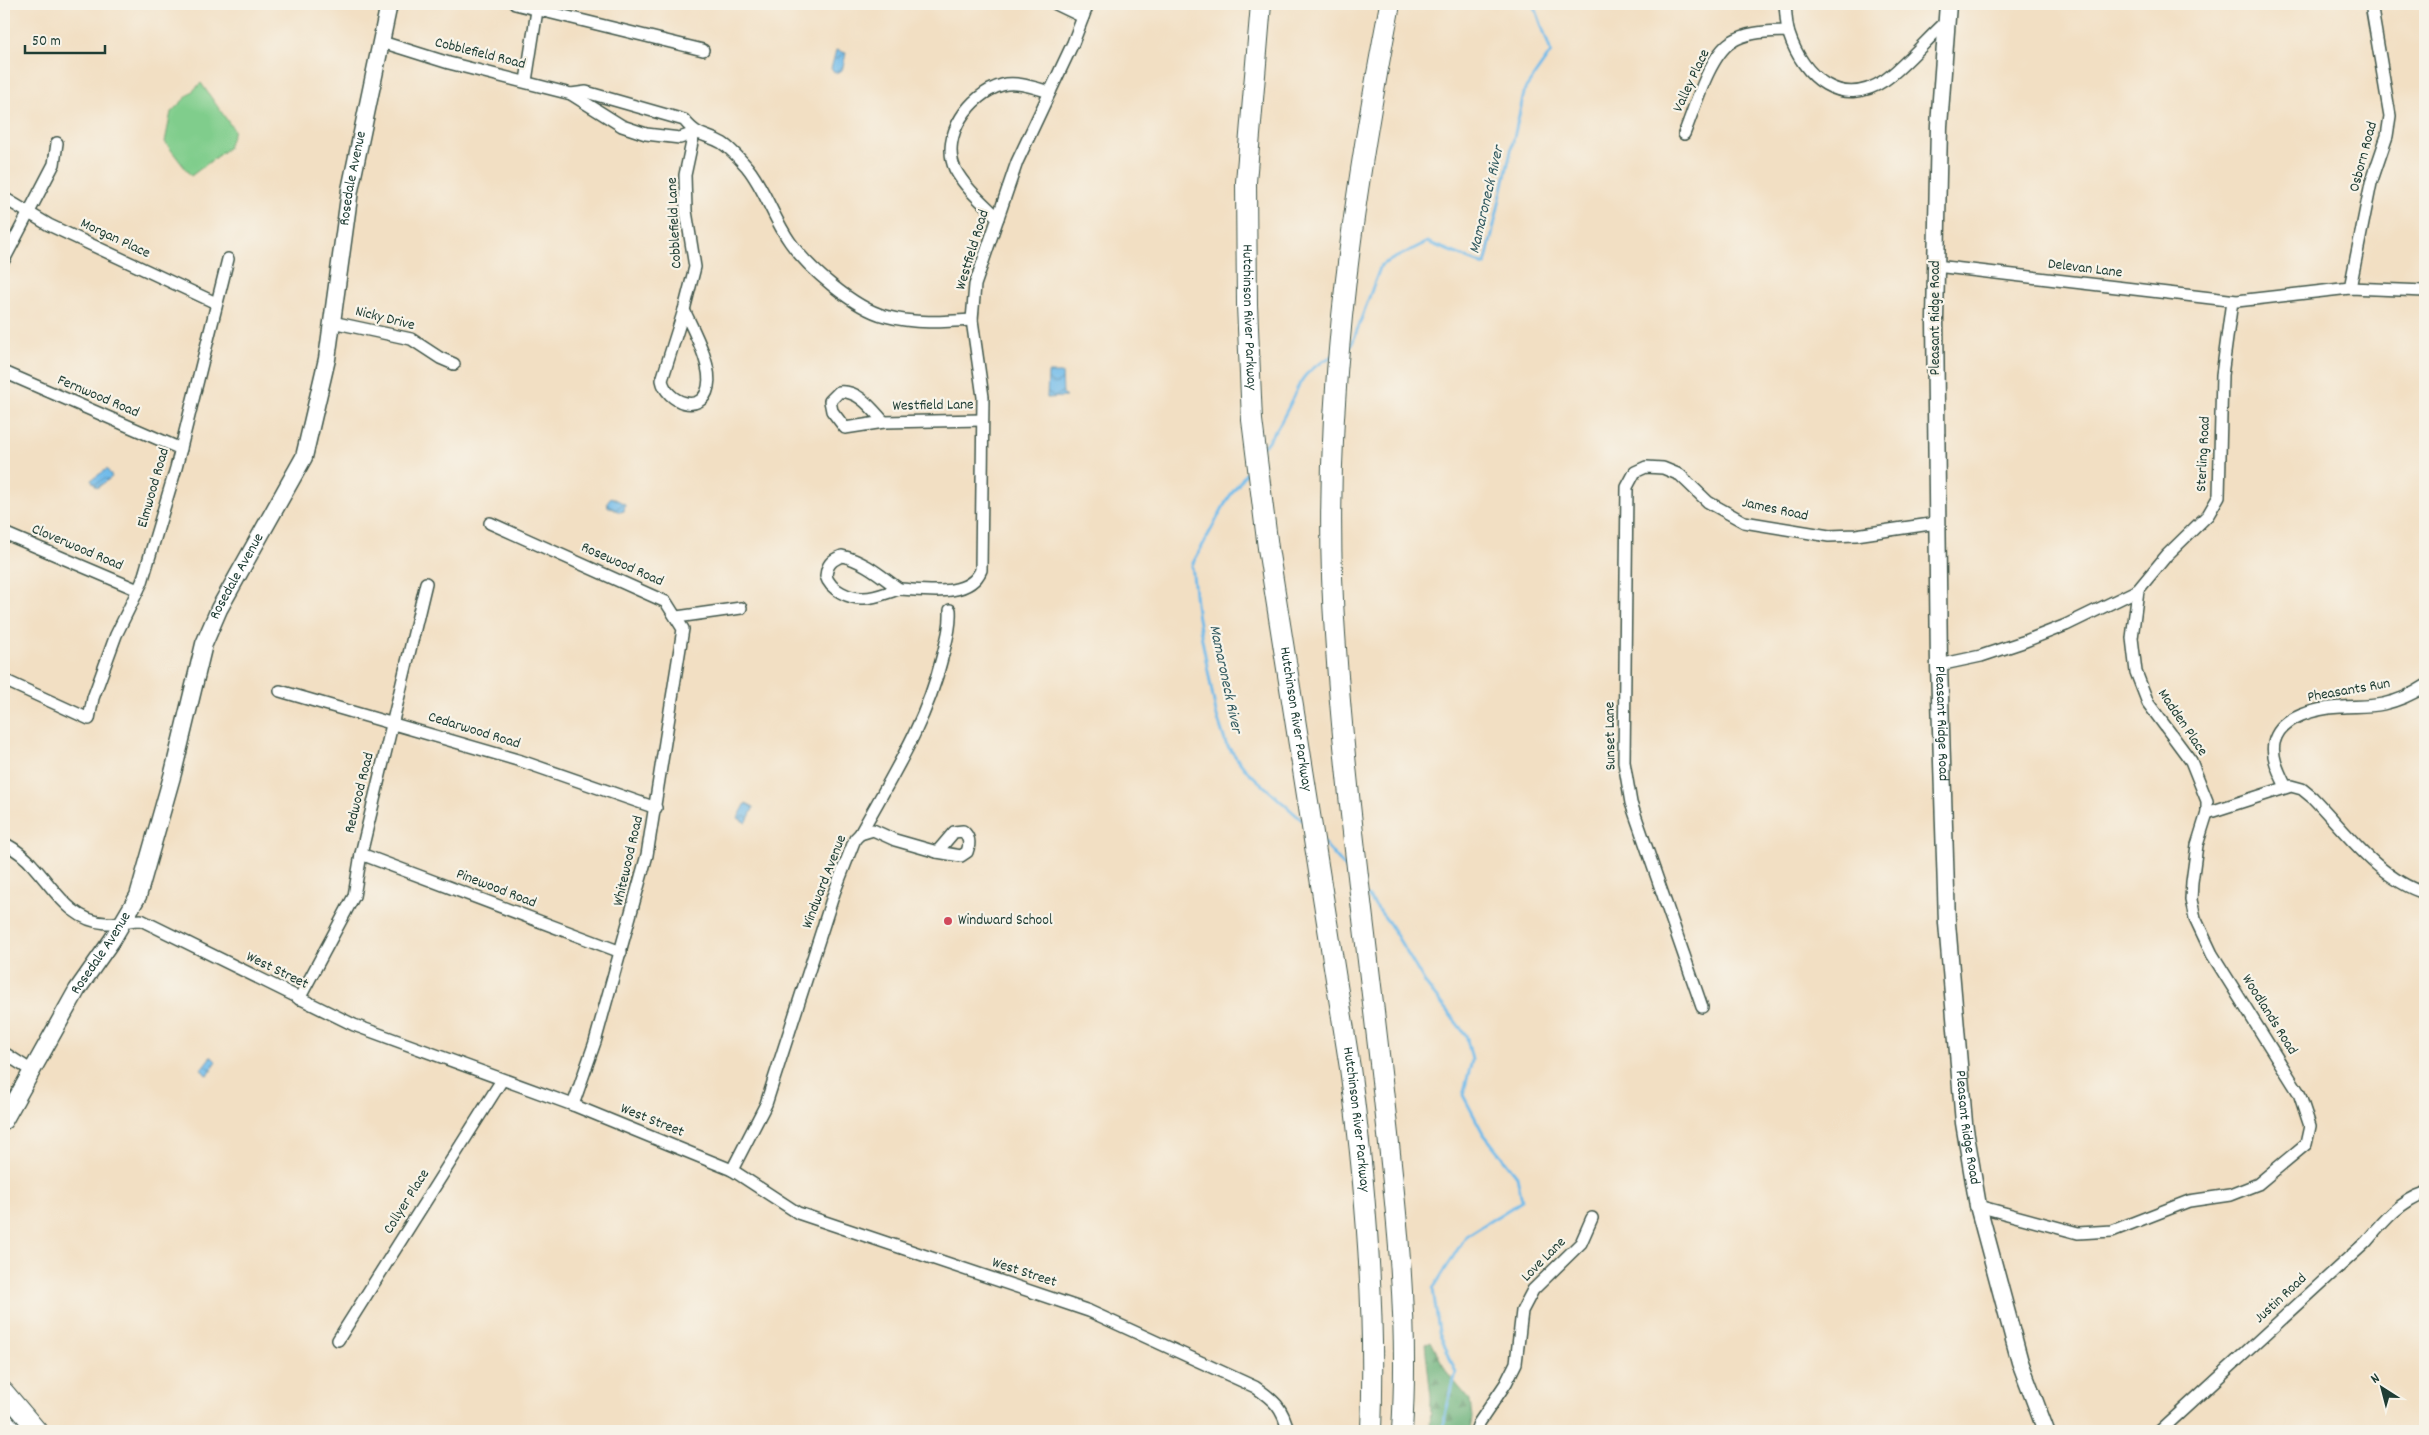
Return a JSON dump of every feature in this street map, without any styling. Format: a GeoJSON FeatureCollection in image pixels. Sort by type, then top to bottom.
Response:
{"type":"FeatureCollection","features":[{"type":"Feature","properties":{"kind":"highway","name":"Hutchinson River Parkway"},"geometry":{"type":"LineString","coordinates":[[1261,4],[1246,182],[1247,305],[1252,420],[1260,489],[1306,798],[1351,1076],[1365,1199],[1372,1324],[1371,1431]]}},
{"type":"Feature","properties":{"kind":"highway","name":"Hutchinson River Parkway"},"geometry":{"type":"LineString","coordinates":[[1390,4],[1350,238],[1335,389],[1331,487],[1332,591],[1345,746],[1402,1274],[1402,1431]]}},
{"type":"Feature","properties":{"kind":"main road"},"geometry":{"type":"LineString","coordinates":[[4,1391],[29,1420]]}},
{"type":"Feature","properties":{"kind":"street","name":"Rosedale Avenue"},"geometry":{"type":"LineString","coordinates":[[4,1121],[77,990],[138,896],[173,773],[204,644],[223,601],[304,457],[327,359],[350,190],[389,4]]}},
{"type":"Feature","properties":{"kind":"street"},"geometry":{"type":"LineString","coordinates":[[515,4],[538,6],[703,50]]}},
{"type":"Feature","properties":{"kind":"street"},"geometry":{"type":"LineString","coordinates":[[1056,4],[1083,17]]}},
{"type":"Feature","properties":{"kind":"street","name":"Westfield Road"},"geometry":{"type":"LineString","coordinates":[[899,589],[854,558],[842,556],[834,559],[827,566],[826,580],[836,590],[852,597],[865,598],[899,589],[948,590],[968,586],[978,577],[981,570],[982,397],[972,320],[975,285],[1017,162],[1088,4]]}},
{"type":"Feature","properties":{"kind":"street"},"geometry":{"type":"LineString","coordinates":[[1785,4],[1788,32],[1802,62],[1814,78],[1829,87],[1846,91],[1864,89],[1884,80],[1946,22]]}},
{"type":"Feature","properties":{"kind":"street","name":"Pleasant Ridge Road"},"geometry":{"type":"LineString","coordinates":[[1948,4],[1939,126],[1936,266],[1936,523],[1947,923],[1964,1123],[1978,1206],[2020,1362],[2046,1431]]}},
{"type":"Feature","properties":{"kind":"street","name":"Osborn Road"},"geometry":{"type":"LineString","coordinates":[[2350,288],[2371,183],[2387,136],[2390,116],[2371,4]]}},
{"type":"Feature","properties":{"kind":"street"},"geometry":{"type":"LineString","coordinates":[[526,81],[538,6]]}},
{"type":"Feature","properties":{"kind":"street","name":"Valley Place"},"geometry":{"type":"LineString","coordinates":[[1684,134],[1718,55],[1731,42],[1760,33],[1788,32]]}},
{"type":"Feature","properties":{"kind":"street","name":"Cobblefield Road"},"geometry":{"type":"LineString","coordinates":[[382,42],[449,62],[571,94],[622,126],[646,134],[680,138],[694,133]]}},
{"type":"Feature","properties":{"kind":"street"},"geometry":{"type":"LineString","coordinates":[[998,218],[972,192],[955,168],[952,146],[956,128],[965,111],[985,92],[1003,85],[1025,85],[1050,92]]}},
{"type":"Feature","properties":{"kind":"street","name":"Cobblefield Road"},"geometry":{"type":"LineString","coordinates":[[571,94],[586,92],[684,120],[694,133],[722,144],[746,165],[758,182],[770,211],[790,243],[820,275],[850,299],[884,316],[930,323],[972,320]]}},
{"type":"Feature","properties":{"kind":"street","name":"Cobblefield Lane"},"geometry":{"type":"LineString","coordinates":[[684,310],[708,371],[708,387],[704,397],[693,403],[683,404],[674,399],[664,386],[662,380],[684,310],[694,267],[686,212],[685,176],[694,133]]}},
{"type":"Feature","properties":{"kind":"street"},"geometry":{"type":"LineString","coordinates":[[4,260],[54,164],[57,143]]}},
{"type":"Feature","properties":{"kind":"street","name":"Morgan Place"},"geometry":{"type":"LineString","coordinates":[[4,198],[29,214],[216,303]]}},
{"type":"Feature","properties":{"kind":"street","name":"Elmwood Road"},"geometry":{"type":"LineString","coordinates":[[4,680],[89,719],[93,698],[116,635],[138,590],[181,449],[228,259]]}},
{"type":"Feature","properties":{"kind":"street","name":"Delevan Lane"},"geometry":{"type":"LineString","coordinates":[[1936,266],[2232,301]]}},
{"type":"Feature","properties":{"kind":"street"},"geometry":{"type":"LineString","coordinates":[[2232,301],[2350,288],[2425,291]]}},
{"type":"Feature","properties":{"kind":"street","name":"Sterling Road"},"geometry":{"type":"LineString","coordinates":[[1939,664],[1981,656],[2023,642],[2066,625],[2138,590],[2167,555],[2208,515],[2219,496],[2222,375],[2232,301]]}},
{"type":"Feature","properties":{"kind":"street","name":"Nicky Drive"},"geometry":{"type":"LineString","coordinates":[[332,322],[411,339],[440,358],[454,364]]}},
{"type":"Feature","properties":{"kind":"street","name":"Fernwood Road"},"geometry":{"type":"LineString","coordinates":[[4,372],[181,449]]}},
{"type":"Feature","properties":{"kind":"street","name":"Westfield Lane"},"geometry":{"type":"LineString","coordinates":[[884,422],[982,420]]}},
{"type":"Feature","properties":{"kind":"street","name":"James Road"},"geometry":{"type":"LineString","coordinates":[[1626,512],[1628,487],[1635,472],[1646,466],[1662,468],[1680,475],[1708,502],[1728,514],[1744,522],[1773,529],[1829,536],[1856,535],[1936,523]]}},
{"type":"Feature","properties":{"kind":"street","name":"Sunset Lane"},"geometry":{"type":"LineString","coordinates":[[1626,512],[1624,762],[1631,803],[1702,1007]]}},
{"type":"Feature","properties":{"kind":"street","name":"Rosewood Road"},"geometry":{"type":"LineString","coordinates":[[490,523],[666,602],[677,617]]}},
{"type":"Feature","properties":{"kind":"street","name":"Cloverwood Road"},"geometry":{"type":"LineString","coordinates":[[4,534],[138,590]]}},
{"type":"Feature","properties":{"kind":"street","name":"Redwood Road"},"geometry":{"type":"LineString","coordinates":[[299,998],[354,896],[361,854],[426,583]]}},
{"type":"Feature","properties":{"kind":"street","name":"Madden Place"},"geometry":{"type":"LineString","coordinates":[[2138,590],[2132,638],[2136,672],[2148,703],[2191,761],[2207,801],[2208,814]]}},
{"type":"Feature","properties":{"kind":"street"},"geometry":{"type":"LineString","coordinates":[[677,617],[741,608]]}},
{"type":"Feature","properties":{"kind":"street","name":"Windward Avenue"},"geometry":{"type":"LineString","coordinates":[[732,1170],[766,1104],[834,893],[855,838],[860,834],[920,727],[935,688],[951,623],[950,610]]}},
{"type":"Feature","properties":{"kind":"street","name":"Whitewood Road"},"geometry":{"type":"LineString","coordinates":[[573,1106],[595,1042],[647,855],[683,629],[677,617]]}},
{"type":"Feature","properties":{"kind":"street","name":"Pheasants Run"},"geometry":{"type":"LineString","coordinates":[[2286,787],[2275,761],[2274,742],[2284,727],[2295,718],[2308,712],[2340,707],[2383,704],[2414,693],[2425,686]]}},
{"type":"Feature","properties":{"kind":"street","name":"Cedarwood Road"},"geometry":{"type":"LineString","coordinates":[[280,690],[521,761],[656,808]]}},
{"type":"Feature","properties":{"kind":"street"},"geometry":{"type":"LineString","coordinates":[[2208,814],[2286,787],[2302,789],[2379,867],[2395,880],[2425,894]]}},
{"type":"Feature","properties":{"kind":"street","name":"Woodlands Road"},"geometry":{"type":"LineString","coordinates":[[1978,1206],[2078,1234],[2112,1231],[2189,1201],[2230,1195],[2258,1184],[2306,1144],[2310,1126],[2300,1093],[2231,981],[2212,954],[2195,918],[2191,900],[2192,882],[2197,845],[2208,814]]}},
{"type":"Feature","properties":{"kind":"street"},"geometry":{"type":"LineString","coordinates":[[860,834],[873,830],[895,840],[938,852]]}},
{"type":"Feature","properties":{"kind":"street","name":"West Street"},"geometry":{"type":"LineString","coordinates":[[4,843],[17,850],[34,866],[62,901],[74,911],[89,919],[107,923],[141,920],[354,1025],[573,1106],[732,1170],[798,1213],[1089,1311],[1222,1370],[1255,1387],[1270,1398],[1284,1414],[1288,1431]]}},
{"type":"Feature","properties":{"kind":"street","name":"Pinewood Road"},"geometry":{"type":"LineString","coordinates":[[361,854],[621,952]]}},
{"type":"Feature","properties":{"kind":"street"},"geometry":{"type":"LineString","coordinates":[[4,1052],[32,1071]]}},
{"type":"Feature","properties":{"kind":"street","name":"Collyer Place"},"geometry":{"type":"LineString","coordinates":[[338,1340],[502,1080]]}},
{"type":"Feature","properties":{"kind":"street","name":"Justin Road"},"geometry":{"type":"LineString","coordinates":[[2160,1431],[2366,1242],[2388,1217],[2405,1203],[2425,1193]]}},
{"type":"Feature","properties":{"kind":"street","name":"Love Lane"},"geometry":{"type":"LineString","coordinates":[[1476,1431],[1506,1383],[1516,1363],[1522,1311],[1533,1290],[1582,1243],[1592,1218]]}},
{"type":"Feature","properties":{"kind":"street"},"geometry":{"type":"LineString","coordinates":[[8,1426],[29,1420]]}},
{"type":"Feature","properties":{"kind":"green space"},"geometry":{"type":"Polygon","coordinates":[[[201,83],[234,130],[228,148],[191,176],[165,142],[171,112],[201,83]]]}},
{"type":"Feature","properties":{"kind":"green space"},"geometry":{"type":"Polygon","coordinates":[[[1431,1341],[1447,1373],[1470,1400],[1472,1418],[1470,1431],[1430,1431],[1431,1397],[1425,1344],[1431,1341]]]}},
{"type":"Feature","properties":{"kind":"water"},"geometry":{"type":"Polygon","coordinates":[[[836,50],[846,53],[842,71],[836,73],[831,69],[836,50]]]}},
{"type":"Feature","properties":{"kind":"water"},"geometry":{"type":"Polygon","coordinates":[[[1048,373],[1062,373],[1063,394],[1066,397],[1047,398],[1048,373]]]}},
{"type":"Feature","properties":{"kind":"water"},"geometry":{"type":"Polygon","coordinates":[[[107,469],[112,477],[97,488],[91,480],[107,469]]]}},
{"type":"Feature","properties":{"kind":"water"},"geometry":{"type":"Polygon","coordinates":[[[611,497],[625,504],[624,511],[620,512],[608,507],[607,502],[611,497]]]}},
{"type":"Feature","properties":{"kind":"water"},"geometry":{"type":"Polygon","coordinates":[[[746,803],[754,807],[746,823],[738,818],[746,803]]]}},
{"type":"Feature","properties":{"kind":"water"},"geometry":{"type":"Polygon","coordinates":[[[211,1056],[216,1061],[210,1073],[206,1075],[201,1069],[211,1056]]]}},
{"type":"Feature","properties":{"kind":"waterway","name":"Mamaroneck River"},"geometry":{"type":"LineString","coordinates":[[1346,348],[1352,344],[1381,265],[1427,242],[1485,265],[1525,89],[1551,52],[1534,4]]}},
{"type":"Feature","properties":{"kind":"waterway","name":"Mamaroneck River"},"geometry":{"type":"LineString","coordinates":[[1264,446],[1280,424],[1297,388],[1305,376],[1320,363],[1332,356]]}},
{"type":"Feature","properties":{"kind":"waterway","name":"Mamaroneck River"},"geometry":{"type":"LineString","coordinates":[[1250,468],[1227,500],[1192,565],[1197,613],[1216,713],[1226,744],[1245,769],[1304,822]]}},
{"type":"Feature","properties":{"kind":"waterway","name":"Mamaroneck River"},"geometry":{"type":"LineString","coordinates":[[1322,841],[1349,872]]}},
{"type":"Feature","properties":{"kind":"waterway","name":"Mamaroneck River"},"geometry":{"type":"LineString","coordinates":[[1368,896],[1389,923],[1425,983],[1466,1035],[1472,1060],[1463,1095],[1483,1133],[1517,1176],[1522,1201],[1466,1236],[1433,1289],[1439,1332],[1456,1373],[1445,1415],[1444,1431]]}},
{"type":"Feature","properties":{"kind":"place","name":"Windward School"},"geometry":{"type":"Point","coordinates":[948,921]}}]}
